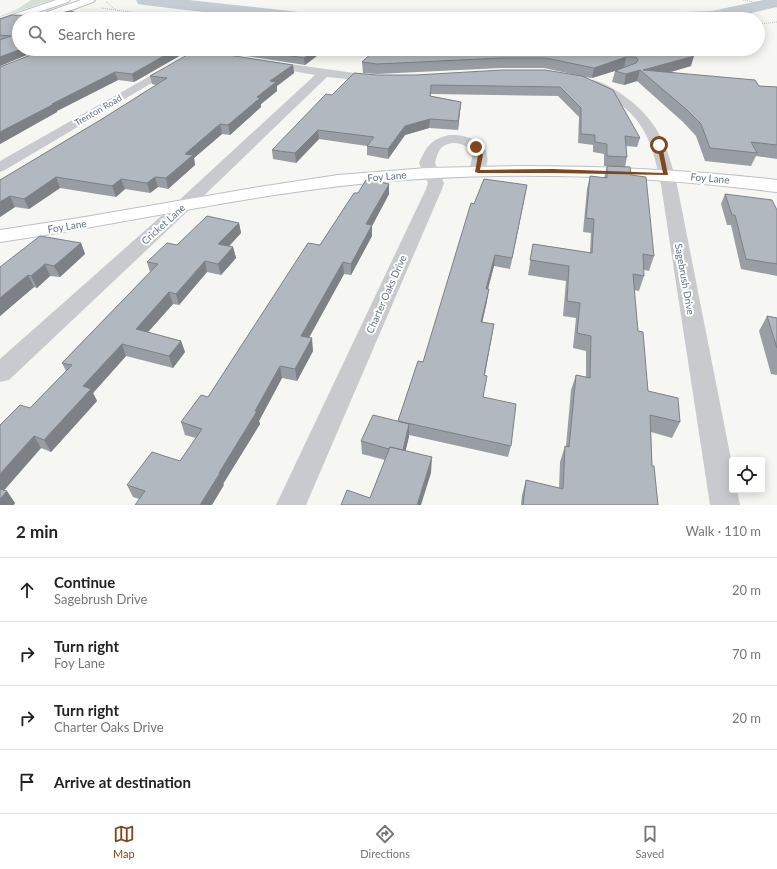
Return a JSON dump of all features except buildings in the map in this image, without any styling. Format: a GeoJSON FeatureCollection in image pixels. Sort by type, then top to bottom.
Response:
{"type":"FeatureCollection","features":[{"type":"Feature","properties":{"kind":"street"},"geometry":{"type":"LineString","coordinates":[[29,12],[50,5],[90,0]]}},
{"type":"Feature","properties":{"kind":"street"},"geometry":{"type":"LineString","coordinates":[[51,12],[67,4]]}},
{"type":"Feature","properties":{"kind":"street"},"geometry":{"type":"LineString","coordinates":[[0,22],[12,18]]}},
{"type":"Feature","properties":{"kind":"street"},"geometry":{"type":"LineString","coordinates":[[0,32],[12,28]]}},
{"type":"Feature","properties":{"kind":"street","name":"Trenton Road"},"geometry":{"type":"LineString","coordinates":[[0,167],[190,56]]}},
{"type":"Feature","properties":{"kind":"street"},"geometry":{"type":"LineString","coordinates":[[214,56],[226,58]]}},
{"type":"Feature","properties":{"kind":"street"},"geometry":{"type":"LineString","coordinates":[[256,62],[324,73],[384,79]]}},
{"type":"Feature","properties":{"kind":"street","name":"Cricket Lane"},"geometry":{"type":"LineString","coordinates":[[0,373],[182,207],[324,73]]}},
{"type":"Feature","properties":{"kind":"street","name":"Sagebrush Drive"},"geometry":{"type":"LineString","coordinates":[[593,80],[621,98],[642,118],[659,145],[666,174],[725,505]]}},
{"type":"Feature","properties":{"kind":"street","name":"Charter Oaks Drive"},"geometry":{"type":"LineString","coordinates":[[291,505],[434,189],[436,183],[427,163],[432,151],[438,143],[452,139],[464,141],[476,147],[480,155],[478,172]]}},
{"type":"Feature","properties":{"kind":"street","name":"Foy Lane"},"geometry":{"type":"LineString","coordinates":[[0,236],[338,181],[431,173],[552,171],[666,174],[728,179],[777,186]]}},
{"type":"Feature","properties":{"kind":"path"},"geometry":{"type":"LineString","coordinates":[[743,0],[777,7]]}},
{"type":"Feature","properties":{"kind":"path"},"geometry":{"type":"LineString","coordinates":[[104,1],[112,5],[116,10],[132,12]]}},
{"type":"Feature","properties":{"kind":"path"},"geometry":{"type":"LineString","coordinates":[[765,23],[777,22]]}},
{"type":"Feature","properties":{"kind":"shaded area"},"geometry":{"type":"Polygon","coordinates":[[[31,0],[52,0],[0,17],[16,10],[31,0]]]}},
{"type":"Feature","properties":{"kind":"waterway"},"geometry":{"type":"LineString","coordinates":[[144,0],[248,12]]}},
{"type":"Feature","properties":{"kind":"waterway"},"geometry":{"type":"LineString","coordinates":[[734,12],[777,2]]}},
{"type":"Feature","properties":{"kind":"route"},"geometry":{"type":"LineString","coordinates":[[476,147],[480,155],[478,172],[552,171],[666,174],[659,145]]}}]}
